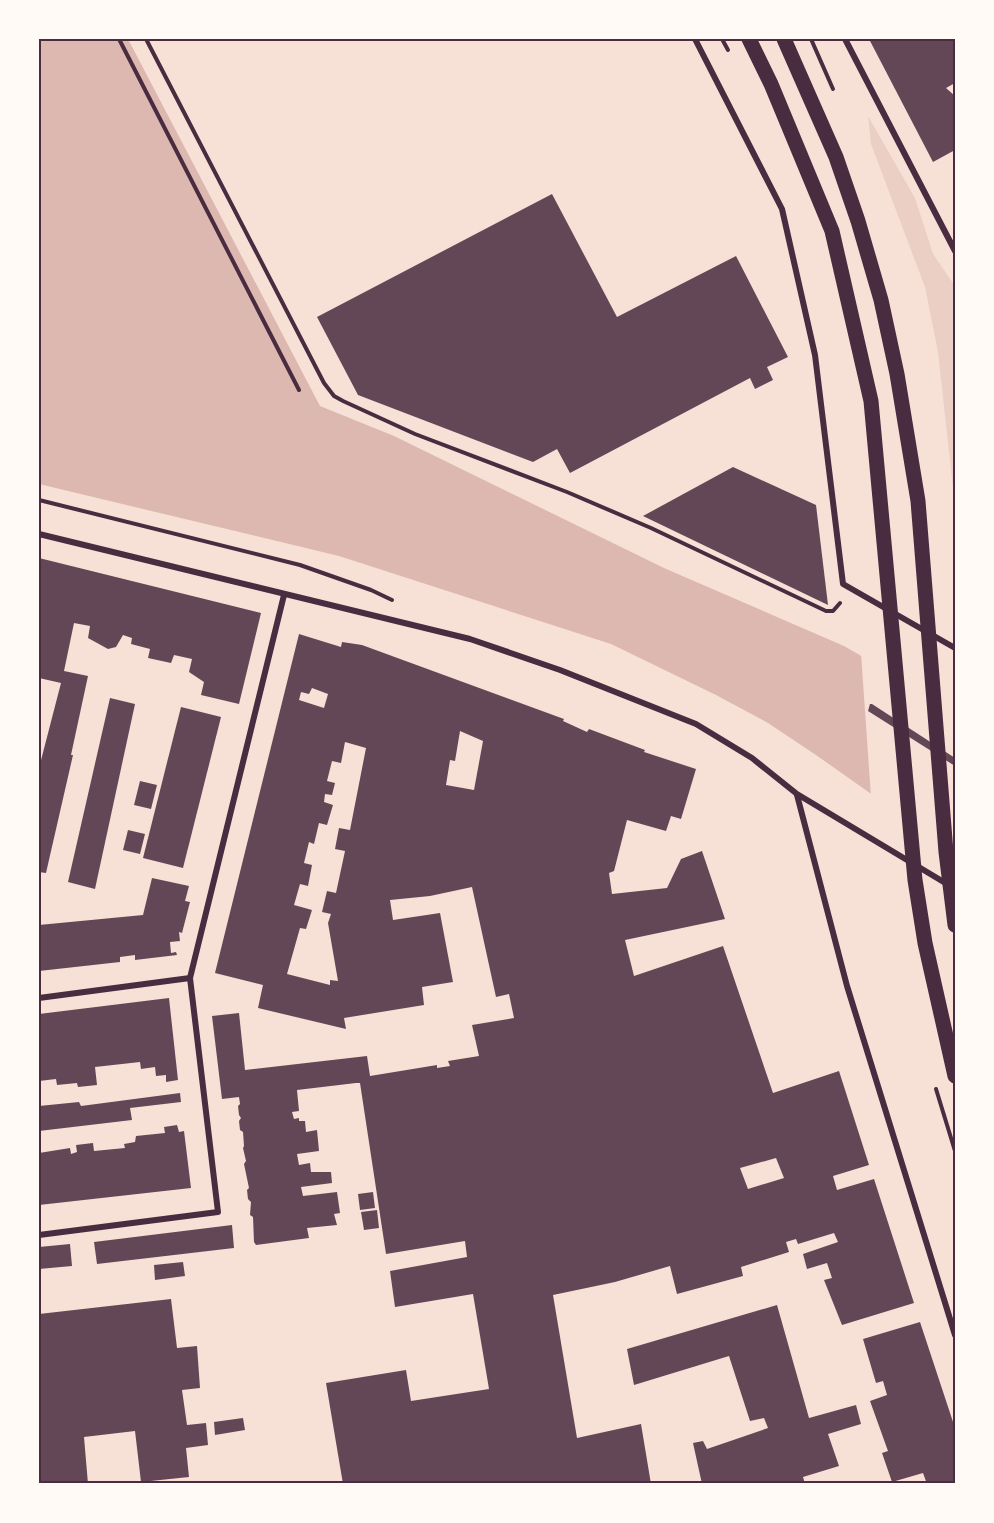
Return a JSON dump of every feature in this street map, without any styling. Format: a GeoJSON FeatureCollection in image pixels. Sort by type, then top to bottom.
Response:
{"type":"FeatureCollection","features":[{"type":"Feature","properties":{"kind":"main road"},"geometry":{"type":"LineString","coordinates":[[749,39],[771,84],[832,231],[871,401],[915,880],[927,954],[955,1076]]}},
{"type":"Feature","properties":{"kind":"main road"},"geometry":{"type":"LineString","coordinates":[[784,39],[836,157],[858,221],[881,300],[897,374],[918,501],[955,924]]}},
{"type":"Feature","properties":{"kind":"street"},"geometry":{"type":"LineString","coordinates":[[695,39],[782,209],[815,355],[843,584],[955,648]]}},
{"type":"Feature","properties":{"kind":"street"},"geometry":{"type":"LineString","coordinates":[[845,39],[954,244],[955,251]]}},
{"type":"Feature","properties":{"kind":"street"},"geometry":{"type":"LineString","coordinates":[[39,534],[470,639],[560,670],[696,724],[752,758],[797,794],[953,896]]}},
{"type":"Feature","properties":{"kind":"street"},"geometry":{"type":"LineString","coordinates":[[39,1235],[219,1212],[190,978],[284,594]]}},
{"type":"Feature","properties":{"kind":"street"},"geometry":{"type":"LineString","coordinates":[[797,794],[847,986],[955,1335]]}},
{"type":"Feature","properties":{"kind":"street"},"geometry":{"type":"LineString","coordinates":[[39,998],[190,978]]}},
{"type":"Feature","properties":{"kind":"path"},"geometry":{"type":"LineString","coordinates":[[119,39],[299,390]]}},
{"type":"Feature","properties":{"kind":"path"},"geometry":{"type":"LineString","coordinates":[[146,39],[324,383],[334,396],[415,434],[567,492],[651,528],[826,611],[833,611],[840,603],[843,584]]}},
{"type":"Feature","properties":{"kind":"path"},"geometry":{"type":"LineString","coordinates":[[39,500],[300,565],[372,590],[401,605]]}},
{"type":"Feature","properties":{"kind":"shaded area"},"geometry":{"type":"Polygon","coordinates":[[[39,39],[128,39],[320,406],[394,436],[664,568],[844,646],[955,710],[955,853],[768,723],[611,644],[339,556],[39,484],[39,39]]]}},
{"type":"Feature","properties":{"kind":"shaded area"},"geometry":{"type":"Polygon","coordinates":[[[868,116],[915,198],[933,254],[955,286],[955,506],[938,352],[925,287],[871,144],[868,116]]]}},
{"type":"Feature","properties":{"kind":"pier"},"geometry":{"type":"Polygon","coordinates":[[[861,653],[955,707],[955,856],[871,797],[861,653]]]}},
{"type":"Feature","properties":{"kind":"building"},"geometry":{"type":"Polygon","coordinates":[[[869,39],[955,39],[955,83],[946,88],[955,96],[955,150],[933,162],[869,39]]]}},
{"type":"Feature","properties":{"kind":"building"},"geometry":{"type":"Polygon","coordinates":[[[552,194],[617,317],[736,256],[788,357],[767,367],[773,380],[755,389],[750,378],[570,473],[557,449],[533,462],[358,395],[317,317],[552,194]]]}},
{"type":"Feature","properties":{"kind":"building"},"geometry":{"type":"Polygon","coordinates":[[[733,467],[816,505],[828,605],[643,516],[733,467]]]}},
{"type":"Feature","properties":{"kind":"building"},"geometry":{"type":"Polygon","coordinates":[[[39,558],[261,613],[239,704],[201,695],[204,682],[189,672],[192,659],[174,655],[171,663],[148,658],[150,649],[131,644],[132,638],[123,635],[116,647],[108,649],[88,638],[90,626],[74,623],[64,671],[88,676],[71,755],[73,755],[46,873],[39,872],[39,768],[61,683],[39,678],[39,558]]]}},
{"type":"Feature","properties":{"kind":"building"},"geometry":{"type":"Polygon","coordinates":[[[299,634],[341,647],[342,642],[362,645],[564,719],[563,721],[587,732],[589,729],[645,750],[644,752],[696,769],[681,819],[671,816],[666,831],[627,820],[614,871],[609,873],[612,894],[667,888],[681,859],[702,851],[725,919],[625,940],[634,976],[723,946],[773,1093],[839,1071],[869,1165],[833,1176],[837,1190],[874,1179],[914,1303],[842,1325],[824,1280],[832,1278],[827,1263],[807,1269],[803,1254],[838,1242],[834,1233],[798,1244],[796,1239],[786,1242],[789,1252],[741,1267],[743,1276],[677,1294],[670,1266],[615,1282],[553,1295],[577,1438],[641,1424],[651,1484],[343,1484],[326,1383],[406,1370],[411,1401],[489,1389],[473,1294],[395,1307],[390,1271],[467,1257],[465,1241],[386,1254],[360,1083],[356,1083],[297,1090],[299,1111],[292,1112],[294,1119],[299,1118],[299,1121],[305,1121],[306,1132],[317,1130],[319,1151],[297,1154],[299,1165],[310,1163],[311,1172],[331,1172],[332,1183],[301,1187],[303,1196],[337,1192],[340,1213],[334,1214],[337,1225],[307,1228],[309,1238],[256,1245],[253,1217],[250,1215],[251,1202],[248,1199],[247,1190],[249,1188],[244,1164],[246,1161],[243,1132],[240,1130],[239,1097],[222,1099],[212,1016],[239,1013],[245,1070],[367,1056],[370,1076],[437,1065],[437,1068],[450,1066],[448,1061],[479,1056],[472,1025],[514,1018],[509,994],[496,997],[472,887],[430,896],[390,900],[393,920],[440,913],[453,982],[422,987],[424,1005],[344,1018],[346,1029],[258,1008],[263,985],[215,973],[299,634]],[[312,688],[309,694],[301,692],[299,700],[324,708],[328,694],[312,688]],[[460,731],[455,761],[450,760],[446,785],[474,790],[483,741],[460,731]],[[345,742],[341,763],[332,761],[327,781],[335,783],[332,795],[325,794],[324,802],[333,805],[327,825],[319,823],[314,844],[309,842],[304,863],[312,865],[308,886],[300,884],[294,905],[312,910],[306,929],[300,928],[287,974],[330,985],[330,980],[338,981],[328,923],[331,914],[322,912],[327,891],[336,893],[345,851],[335,849],[339,828],[350,830],[366,748],[345,742]],[[776,1158],[740,1168],[748,1189],[784,1178],[776,1158]]]}},
{"type":"Feature","properties":{"kind":"building"},"geometry":{"type":"Polygon","coordinates":[[[110,698],[135,704],[95,889],[68,882],[110,698]]]}},
{"type":"Feature","properties":{"kind":"building"},"geometry":{"type":"Polygon","coordinates":[[[870,704],[955,758],[955,766],[868,711],[870,704]]]}},
{"type":"Feature","properties":{"kind":"building"},"geometry":{"type":"Polygon","coordinates":[[[181,707],[221,717],[183,868],[143,858],[181,707]]]}},
{"type":"Feature","properties":{"kind":"building"},"geometry":{"type":"Polygon","coordinates":[[[140,781],[157,785],[151,809],[134,805],[140,781]]]}},
{"type":"Feature","properties":{"kind":"building"},"geometry":{"type":"Polygon","coordinates":[[[128,830],[145,834],[140,854],[123,850],[128,830]]]}},
{"type":"Feature","properties":{"kind":"building"},"geometry":{"type":"Polygon","coordinates":[[[152,878],[189,886],[185,901],[190,902],[182,933],[179,932],[180,941],[170,942],[171,953],[176,952],[177,955],[135,960],[135,955],[120,957],[120,962],[39,971],[39,925],[143,915],[152,878]]]}},
{"type":"Feature","properties":{"kind":"building"},"geometry":{"type":"Polygon","coordinates":[[[169,998],[178,1080],[166,1082],[166,1075],[156,1076],[155,1067],[141,1069],[140,1062],[95,1067],[97,1085],[78,1087],[77,1083],[57,1085],[56,1079],[39,1081],[39,1014],[169,998]]]}},
{"type":"Feature","properties":{"kind":"building"},"geometry":{"type":"Polygon","coordinates":[[[180,1093],[181,1102],[130,1108],[132,1120],[39,1131],[39,1106],[79,1102],[81,1106],[180,1093]]]}},
{"type":"Feature","properties":{"kind":"building"},"geometry":{"type":"Polygon","coordinates":[[[177,1125],[179,1132],[184,1131],[191,1188],[39,1205],[39,1153],[70,1148],[71,1154],[77,1152],[76,1145],[93,1143],[94,1151],[125,1148],[124,1144],[135,1142],[136,1136],[165,1133],[164,1127],[177,1125]]]}},
{"type":"Feature","properties":{"kind":"building"},"geometry":{"type":"Polygon","coordinates":[[[373,1192],[375,1208],[360,1210],[358,1194],[373,1192]]]}},
{"type":"Feature","properties":{"kind":"building"},"geometry":{"type":"Polygon","coordinates":[[[377,1210],[379,1228],[364,1230],[361,1212],[377,1210]]]}},
{"type":"Feature","properties":{"kind":"building"},"geometry":{"type":"Polygon","coordinates":[[[232,1225],[234,1248],[97,1264],[94,1242],[232,1225]]]}},
{"type":"Feature","properties":{"kind":"building"},"geometry":{"type":"Polygon","coordinates":[[[70,1244],[72,1266],[39,1269],[39,1247],[70,1244]]]}},
{"type":"Feature","properties":{"kind":"building"},"geometry":{"type":"Polygon","coordinates":[[[183,1262],[185,1276],[155,1280],[154,1265],[183,1262]]]}},
{"type":"Feature","properties":{"kind":"building"},"geometry":{"type":"Polygon","coordinates":[[[171,1299],[177,1348],[197,1346],[200,1388],[182,1390],[187,1425],[206,1423],[208,1445],[186,1448],[189,1477],[141,1482],[135,1431],[84,1437],[88,1484],[39,1484],[39,1314],[171,1299]]]}},
{"type":"Feature","properties":{"kind":"building"},"geometry":{"type":"Polygon","coordinates":[[[777,1305],[809,1418],[856,1405],[861,1424],[828,1434],[839,1466],[803,1477],[805,1484],[702,1484],[693,1443],[703,1441],[707,1449],[768,1428],[764,1418],[750,1421],[729,1356],[634,1385],[627,1349],[777,1305]]]}},
{"type":"Feature","properties":{"kind":"building"},"geometry":{"type":"Polygon","coordinates":[[[920,1322],[955,1428],[955,1484],[927,1484],[923,1473],[892,1482],[882,1453],[888,1451],[870,1401],[887,1395],[883,1381],[876,1383],[863,1339],[920,1322]]]}},
{"type":"Feature","properties":{"kind":"building"},"geometry":{"type":"Polygon","coordinates":[[[243,1418],[245,1430],[215,1435],[214,1422],[243,1418]]]}}]}
